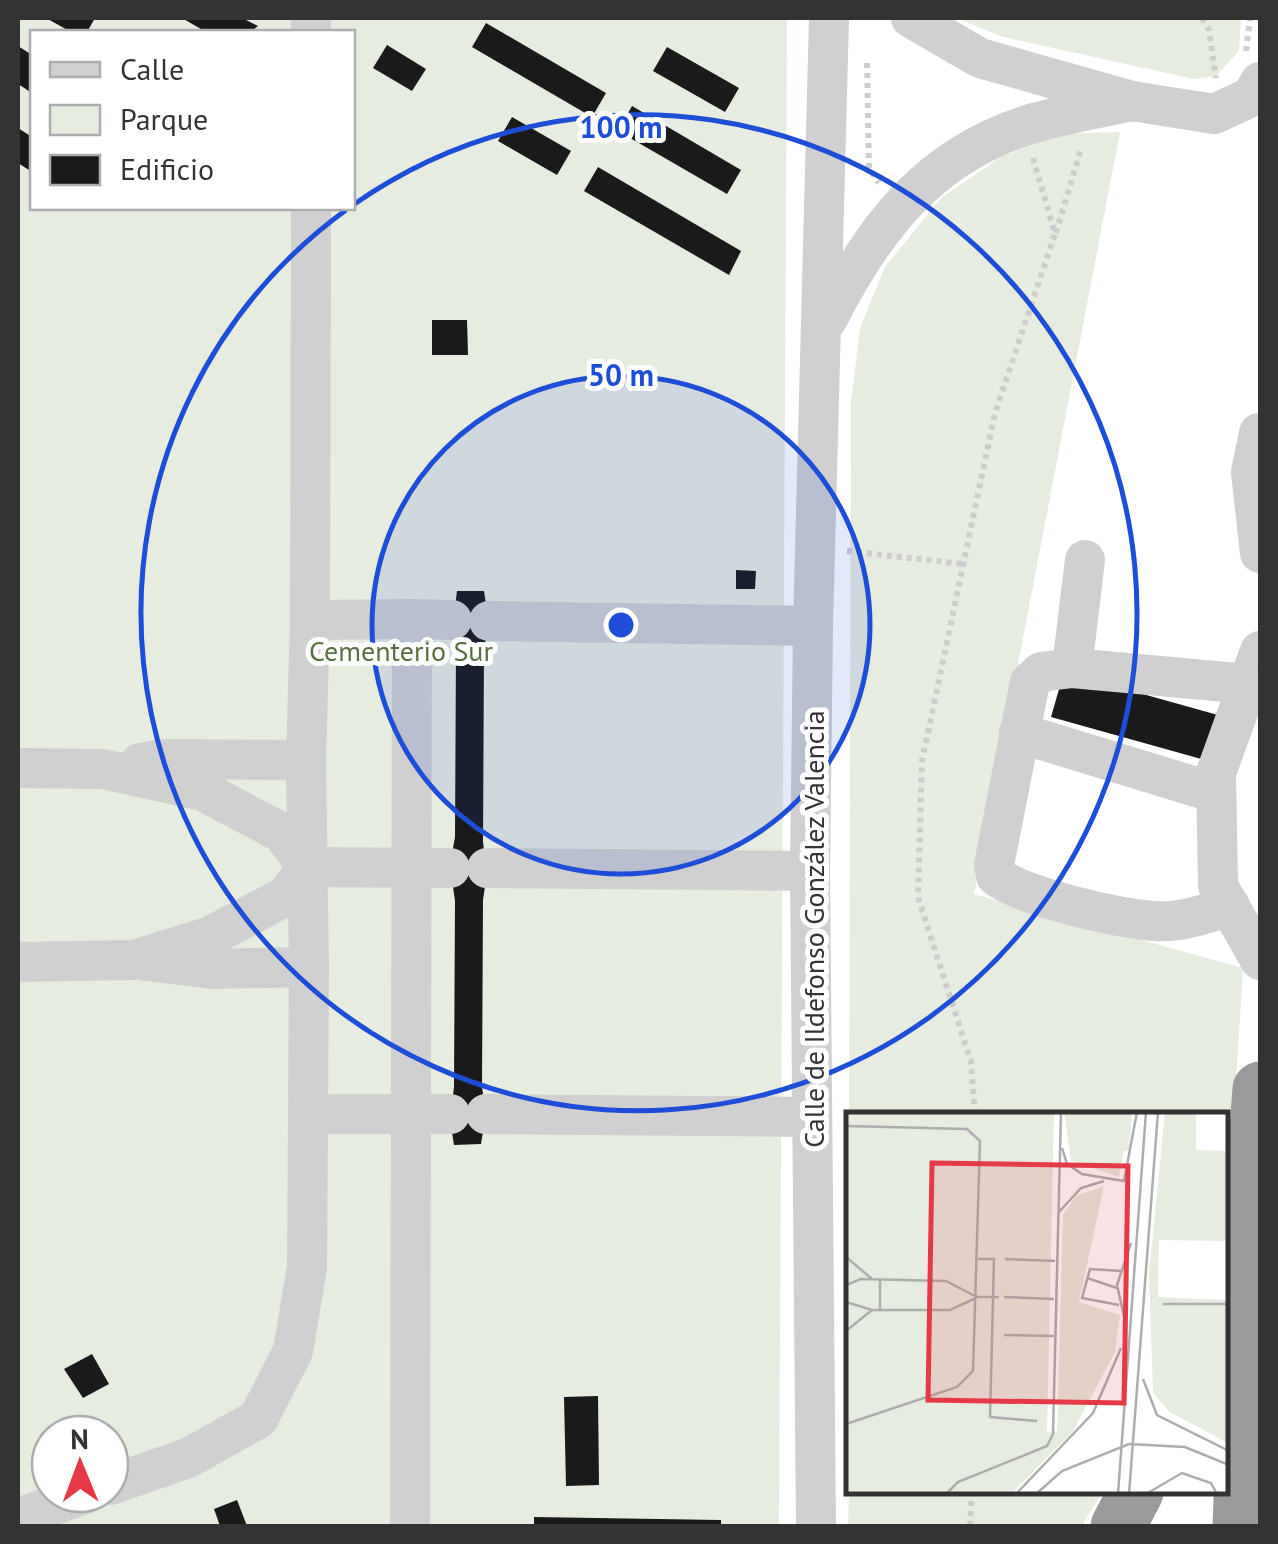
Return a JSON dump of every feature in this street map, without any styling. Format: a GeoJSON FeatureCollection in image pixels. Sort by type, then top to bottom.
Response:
{"type":"FeatureCollection","features":[{"type":"Feature","properties":{"kind":"highway"},"geometry":{"type":"LineString","coordinates":[[1240,1526],[1260,1088]]}},
{"type":"Feature","properties":{"kind":"highway"},"geometry":{"type":"LineString","coordinates":[[1228,1251],[1253,1182]]}},
{"type":"Feature","properties":{"kind":"highway"},"geometry":{"type":"LineString","coordinates":[[1118,1526],[1135,1494]]}},
{"type":"Feature","properties":{"kind":"street","name":"Calle de Ildefonso González Valencia"},"geometry":{"type":"LineString","coordinates":[[816,1526],[810,872],[830,18]]}},
{"type":"Feature","properties":{"kind":"street"},"geometry":{"type":"LineString","coordinates":[[911,18],[980,58],[1132,101],[1214,114],[1251,97],[1254,64]]}},
{"type":"Feature","properties":{"kind":"street","name":"Calle de Ildefonso González Valencia"},"geometry":{"type":"LineString","coordinates":[[822,332],[850,276],[897,208],[919,187],[970,150],[1032,124],[1132,101]]}},
{"type":"Feature","properties":{"kind":"street"},"geometry":{"type":"LineString","coordinates":[[130,1478],[188,1458],[258,1419],[293,1351],[307,1266],[311,210]]}},
{"type":"Feature","properties":{"kind":"street"},"geometry":{"type":"LineString","coordinates":[[1259,432],[1251,472],[1260,553]]}},
{"type":"Feature","properties":{"kind":"street"},"geometry":{"type":"LineString","coordinates":[[1072,668],[1085,560]]}},
{"type":"Feature","properties":{"kind":"street"},"geometry":{"type":"LineString","coordinates":[[410,1526],[449,1114],[450,868],[412,619]]}},
{"type":"Feature","properties":{"kind":"street"},"geometry":{"type":"LineString","coordinates":[[310,620],[813,626]]}},
{"type":"Feature","properties":{"kind":"street"},"geometry":{"type":"LineString","coordinates":[[1230,906],[1190,919],[1154,921],[1009,886],[996,876],[996,849],[1030,682],[1041,672],[1072,668],[1254,668],[1216,773],[1216,793],[1218,886],[1230,906],[1260,960]]}},
{"type":"Feature","properties":{"kind":"street"},"geometry":{"type":"LineString","coordinates":[[1019,733],[1216,793]]}},
{"type":"Feature","properties":{"kind":"street"},"geometry":{"type":"LineString","coordinates":[[18,768],[103,769],[164,760],[306,760]]}},
{"type":"Feature","properties":{"kind":"street"},"geometry":{"type":"LineString","coordinates":[[103,769],[203,791],[282,833],[307,867]]}},
{"type":"Feature","properties":{"kind":"street"},"geometry":{"type":"LineString","coordinates":[[307,867],[810,872]]}},
{"type":"Feature","properties":{"kind":"street"},"geometry":{"type":"LineString","coordinates":[[133,960],[211,936],[286,896],[307,867]]}},
{"type":"Feature","properties":{"kind":"street"},"geometry":{"type":"LineString","coordinates":[[18,962],[133,960],[211,969],[309,967]]}},
{"type":"Feature","properties":{"kind":"street"},"geometry":{"type":"LineString","coordinates":[[308,1114],[812,1117]]}},
{"type":"Feature","properties":{"kind":"path"},"geometry":{"type":"LineString","coordinates":[[1202,18],[1209,30],[1218,89]]}},
{"type":"Feature","properties":{"kind":"path"},"geometry":{"type":"LineString","coordinates":[[1250,18],[1254,64]]}},
{"type":"Feature","properties":{"kind":"path"},"geometry":{"type":"LineString","coordinates":[[867,56],[869,168],[897,208]]}},
{"type":"Feature","properties":{"kind":"path"},"geometry":{"type":"LineString","coordinates":[[976,1112],[971,1062],[918,897],[922,761],[994,413],[1092,110]]}},
{"type":"Feature","properties":{"kind":"path"},"geometry":{"type":"LineString","coordinates":[[1028,143],[1055,234]]}},
{"type":"Feature","properties":{"kind":"path"},"geometry":{"type":"LineString","coordinates":[[816,547],[964,564]]}},
{"type":"Feature","properties":{"kind":"path"},"geometry":{"type":"LineString","coordinates":[[970,1526],[972,1494]]}},
{"type":"Feature","properties":{"kind":"green space","name":"Cementerio Sur"},"geometry":{"type":"Polygon","coordinates":[[[18,18],[787,18],[779,1526],[18,1526],[18,18]]]}},
{"type":"Feature","properties":{"kind":"green space"},"geometry":{"type":"Polygon","coordinates":[[[956,18],[1241,18],[1239,51],[1216,76],[1194,79],[1003,37],[956,18]]]}},
{"type":"Feature","properties":{"kind":"green space"},"geometry":{"type":"Polygon","coordinates":[[[1120,132],[974,894],[1243,968],[1235,1098],[1228,1138],[1228,1112],[849,1112],[851,402],[860,328],[885,267],[941,198],[1001,157],[1059,134],[1120,132]]]}},
{"type":"Feature","properties":{"kind":"green space"},"geometry":{"type":"Polygon","coordinates":[[[849,1494],[1101,1494],[1082,1526],[848,1526],[849,1494]]]}},
{"type":"Feature","properties":{"kind":"building"},"geometry":{"type":"Polygon","coordinates":[[[46,18],[95,18],[88,30],[67,30],[46,18]]]}},
{"type":"Feature","properties":{"kind":"building"},"geometry":{"type":"Polygon","coordinates":[[[182,18],[242,18],[258,26],[253,30],[203,30],[182,18]]]}},
{"type":"Feature","properties":{"kind":"building"},"geometry":{"type":"Polygon","coordinates":[[[486,23],[606,93],[592,117],[472,47],[486,23]]]}},
{"type":"Feature","properties":{"kind":"building"},"geometry":{"type":"Polygon","coordinates":[[[387,45],[426,69],[412,91],[373,68],[387,45]]]}},
{"type":"Feature","properties":{"kind":"building"},"geometry":{"type":"Polygon","coordinates":[[[18,46],[30,54],[30,92],[18,84],[18,46]]]}},
{"type":"Feature","properties":{"kind":"building"},"geometry":{"type":"Polygon","coordinates":[[[667,47],[739,88],[725,112],[653,71],[667,47]]]}},
{"type":"Feature","properties":{"kind":"building"},"geometry":{"type":"Polygon","coordinates":[[[632,106],[741,170],[727,194],[618,131],[632,106]]]}},
{"type":"Feature","properties":{"kind":"building"},"geometry":{"type":"Polygon","coordinates":[[[512,117],[571,151],[557,175],[498,141],[512,117]]]}},
{"type":"Feature","properties":{"kind":"building"},"geometry":{"type":"Polygon","coordinates":[[[18,128],[30,136],[30,171],[18,163],[18,128]]]}},
{"type":"Feature","properties":{"kind":"building"},"geometry":{"type":"Polygon","coordinates":[[[598,167],[741,251],[729,275],[584,191],[598,167]]]}},
{"type":"Feature","properties":{"kind":"building"},"geometry":{"type":"Polygon","coordinates":[[[432,320],[467,320],[468,355],[432,355],[432,320]]]}},
{"type":"Feature","properties":{"kind":"building"},"geometry":{"type":"Polygon","coordinates":[[[736,570],[756,571],[755,589],[736,589],[736,570]]]}},
{"type":"Feature","properties":{"kind":"building"},"geometry":{"type":"Polygon","coordinates":[[[457,591],[484,591],[489,624],[484,649],[483,842],[487,873],[483,900],[482,1087],[486,1114],[481,1144],[454,1145],[450,1120],[454,1087],[455,901],[450,865],[455,837],[456,647],[452,630],[457,591]]]}},
{"type":"Feature","properties":{"kind":"building"},"geometry":{"type":"Polygon","coordinates":[[[1064,672],[1225,717],[1212,762],[1051,717],[1064,672]]]}},
{"type":"Feature","properties":{"kind":"building"},"geometry":{"type":"Polygon","coordinates":[[[92,1354],[109,1384],[83,1398],[64,1369],[92,1354]]]}},
{"type":"Feature","properties":{"kind":"building"},"geometry":{"type":"Polygon","coordinates":[[[598,1396],[599,1485],[566,1486],[564,1397],[598,1396]]]}},
{"type":"Feature","properties":{"kind":"building"},"geometry":{"type":"Polygon","coordinates":[[[237,1500],[247,1526],[220,1526],[214,1509],[237,1500]]]}},
{"type":"Feature","properties":{"kind":"building"},"geometry":{"type":"Polygon","coordinates":[[[534,1517],[721,1520],[721,1526],[534,1526],[534,1517]]]}}]}
